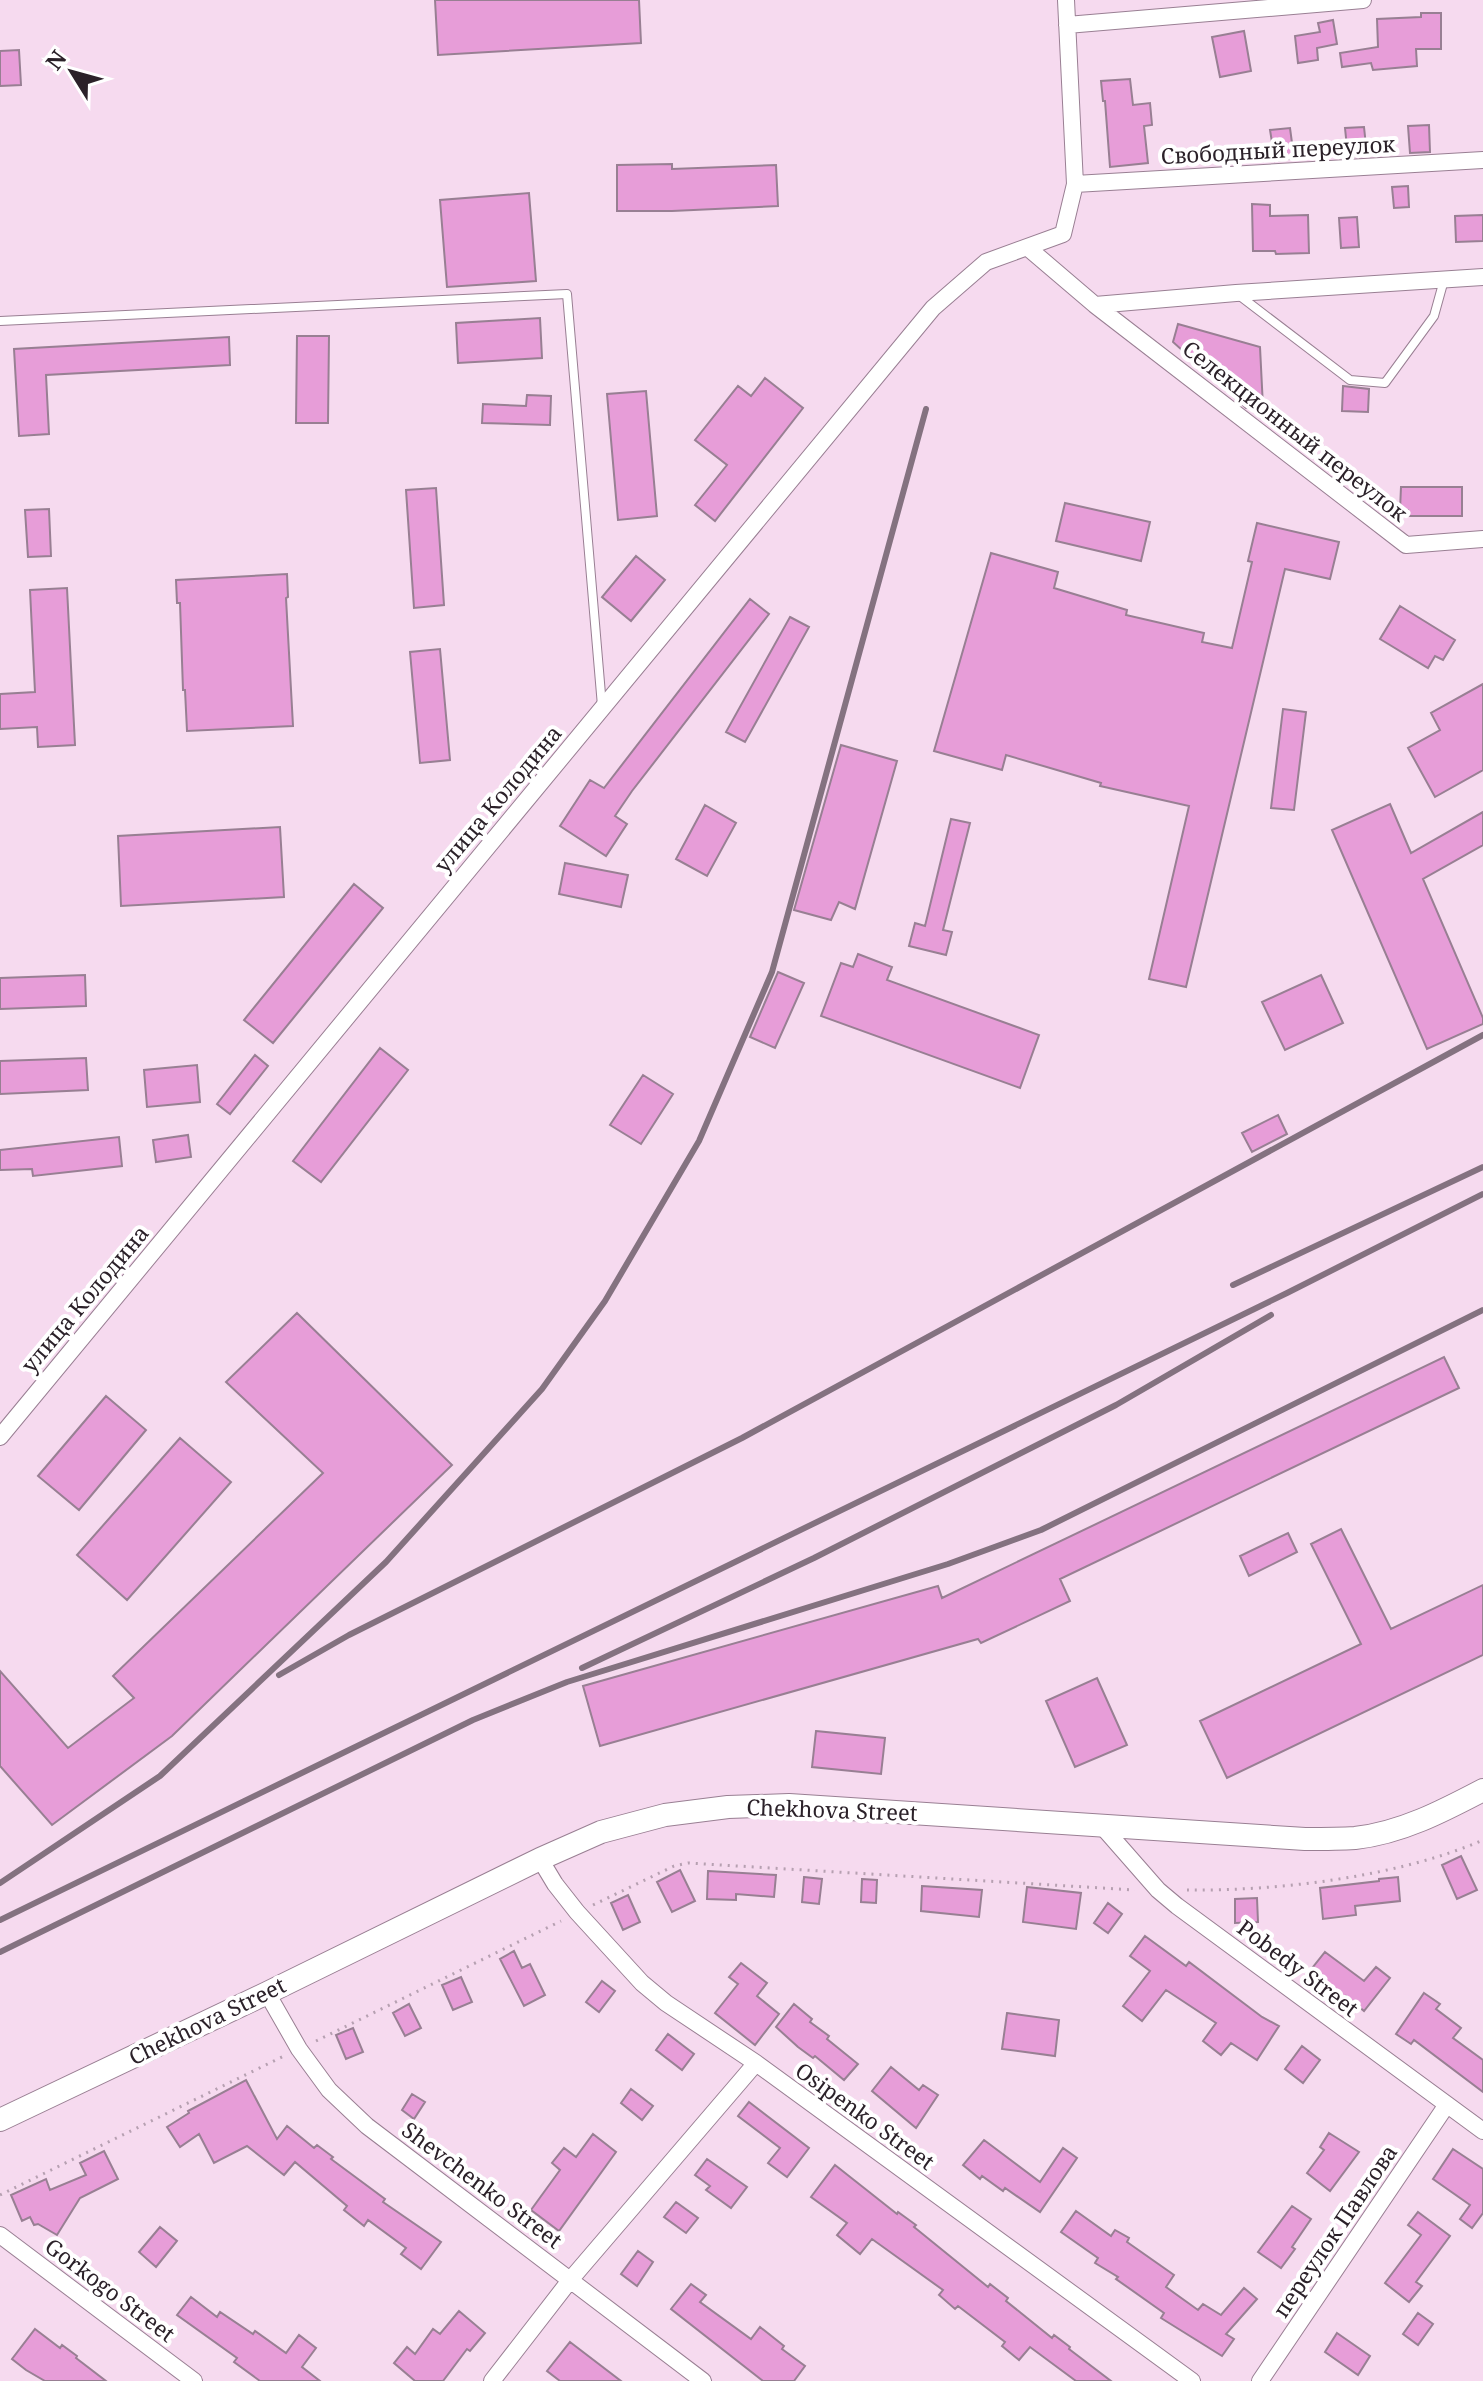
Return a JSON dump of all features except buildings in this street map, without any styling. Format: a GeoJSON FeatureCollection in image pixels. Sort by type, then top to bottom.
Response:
{"type":"FeatureCollection","features":[{"type":"Feature","properties":{"kind":"main road","name":"Chekhova Street"},"geometry":{"type":"LineString","coordinates":[[0,2120],[540,1859],[601,1832],[652,1818],[728,1807],[789,1805],[1305,1839],[1357,1837],[1393,1830],[1444,1811],[1483,1790]]}},
{"type":"Feature","properties":{"kind":"street"},"geometry":{"type":"LineString","coordinates":[[1066,0],[1075,184]]}},
{"type":"Feature","properties":{"kind":"street"},"geometry":{"type":"LineString","coordinates":[[1067,25],[1363,0]]}},
{"type":"Feature","properties":{"kind":"street","name":"Свободный переулок"},"geometry":{"type":"LineString","coordinates":[[1075,184],[1483,160]]}},
{"type":"Feature","properties":{"kind":"street","name":"улица Колодина"},"geometry":{"type":"LineString","coordinates":[[0,1437],[933,308],[986,262],[1063,234],[1075,184]]}},
{"type":"Feature","properties":{"kind":"street","name":"Селекционный переулок"},"geometry":{"type":"LineString","coordinates":[[1027,247],[1095,305],[1406,545],[1483,539]]}},
{"type":"Feature","properties":{"kind":"street"},"geometry":{"type":"LineString","coordinates":[[1095,305],[1483,277]]}},
{"type":"Feature","properties":{"kind":"street","name":"Pobedy Street"},"geometry":{"type":"LineString","coordinates":[[1101,1825],[1158,1890],[1483,2131]]}},
{"type":"Feature","properties":{"kind":"street","name":"Osipenko Street"},"geometry":{"type":"LineString","coordinates":[[540,1859],[577,1912],[642,1983],[666,2003],[756,2063],[1192,2381]]}},
{"type":"Feature","properties":{"kind":"street","name":"Shevchenko Street"},"geometry":{"type":"LineString","coordinates":[[267,1993],[299,2049],[329,2090],[367,2126],[703,2381]]}},
{"type":"Feature","properties":{"kind":"street"},"geometry":{"type":"LineString","coordinates":[[492,2381],[571,2279],[756,2063]]}},
{"type":"Feature","properties":{"kind":"street","name":"переулок Павлова"},"geometry":{"type":"LineString","coordinates":[[1260,2381],[1446,2106]]}},
{"type":"Feature","properties":{"kind":"street","name":"Gorkogo Street"},"geometry":{"type":"LineString","coordinates":[[0,2235],[194,2381]]}},
{"type":"Feature","properties":{"kind":"lane"},"geometry":{"type":"LineString","coordinates":[[1236,293],[1350,380],[1385,383],[1434,316],[1444,280]]}},
{"type":"Feature","properties":{"kind":"lane"},"geometry":{"type":"LineString","coordinates":[[0,321],[567,294],[603,707]]}},
{"type":"Feature","properties":{"kind":"path"},"geometry":{"type":"LineString","coordinates":[[0,2195],[674,1866],[688,1863],[1091,1888],[1223,1890],[1315,1882],[1414,1864],[1483,1840]]}},
{"type":"Feature","properties":{"kind":"railway"},"geometry":{"type":"LineString","coordinates":[[0,1883],[160,1776],[386,1562],[542,1389],[605,1301],[699,1141],[772,972],[926,409]]}},
{"type":"Feature","properties":{"kind":"railway"},"geometry":{"type":"LineString","coordinates":[[279,1675],[349,1635],[742,1438],[1483,1035]]}},
{"type":"Feature","properties":{"kind":"railway"},"geometry":{"type":"LineString","coordinates":[[1233,1285],[1483,1167]]}},
{"type":"Feature","properties":{"kind":"railway"},"geometry":{"type":"LineString","coordinates":[[0,1920],[1287,1293],[1483,1194]]}},
{"type":"Feature","properties":{"kind":"railway"},"geometry":{"type":"LineString","coordinates":[[0,1952],[473,1720],[567,1682],[948,1564],[1041,1530],[1483,1310]]}},
{"type":"Feature","properties":{"kind":"railway"},"geometry":{"type":"LineString","coordinates":[[582,1668],[814,1558],[1116,1405],[1271,1315]]}}]}
